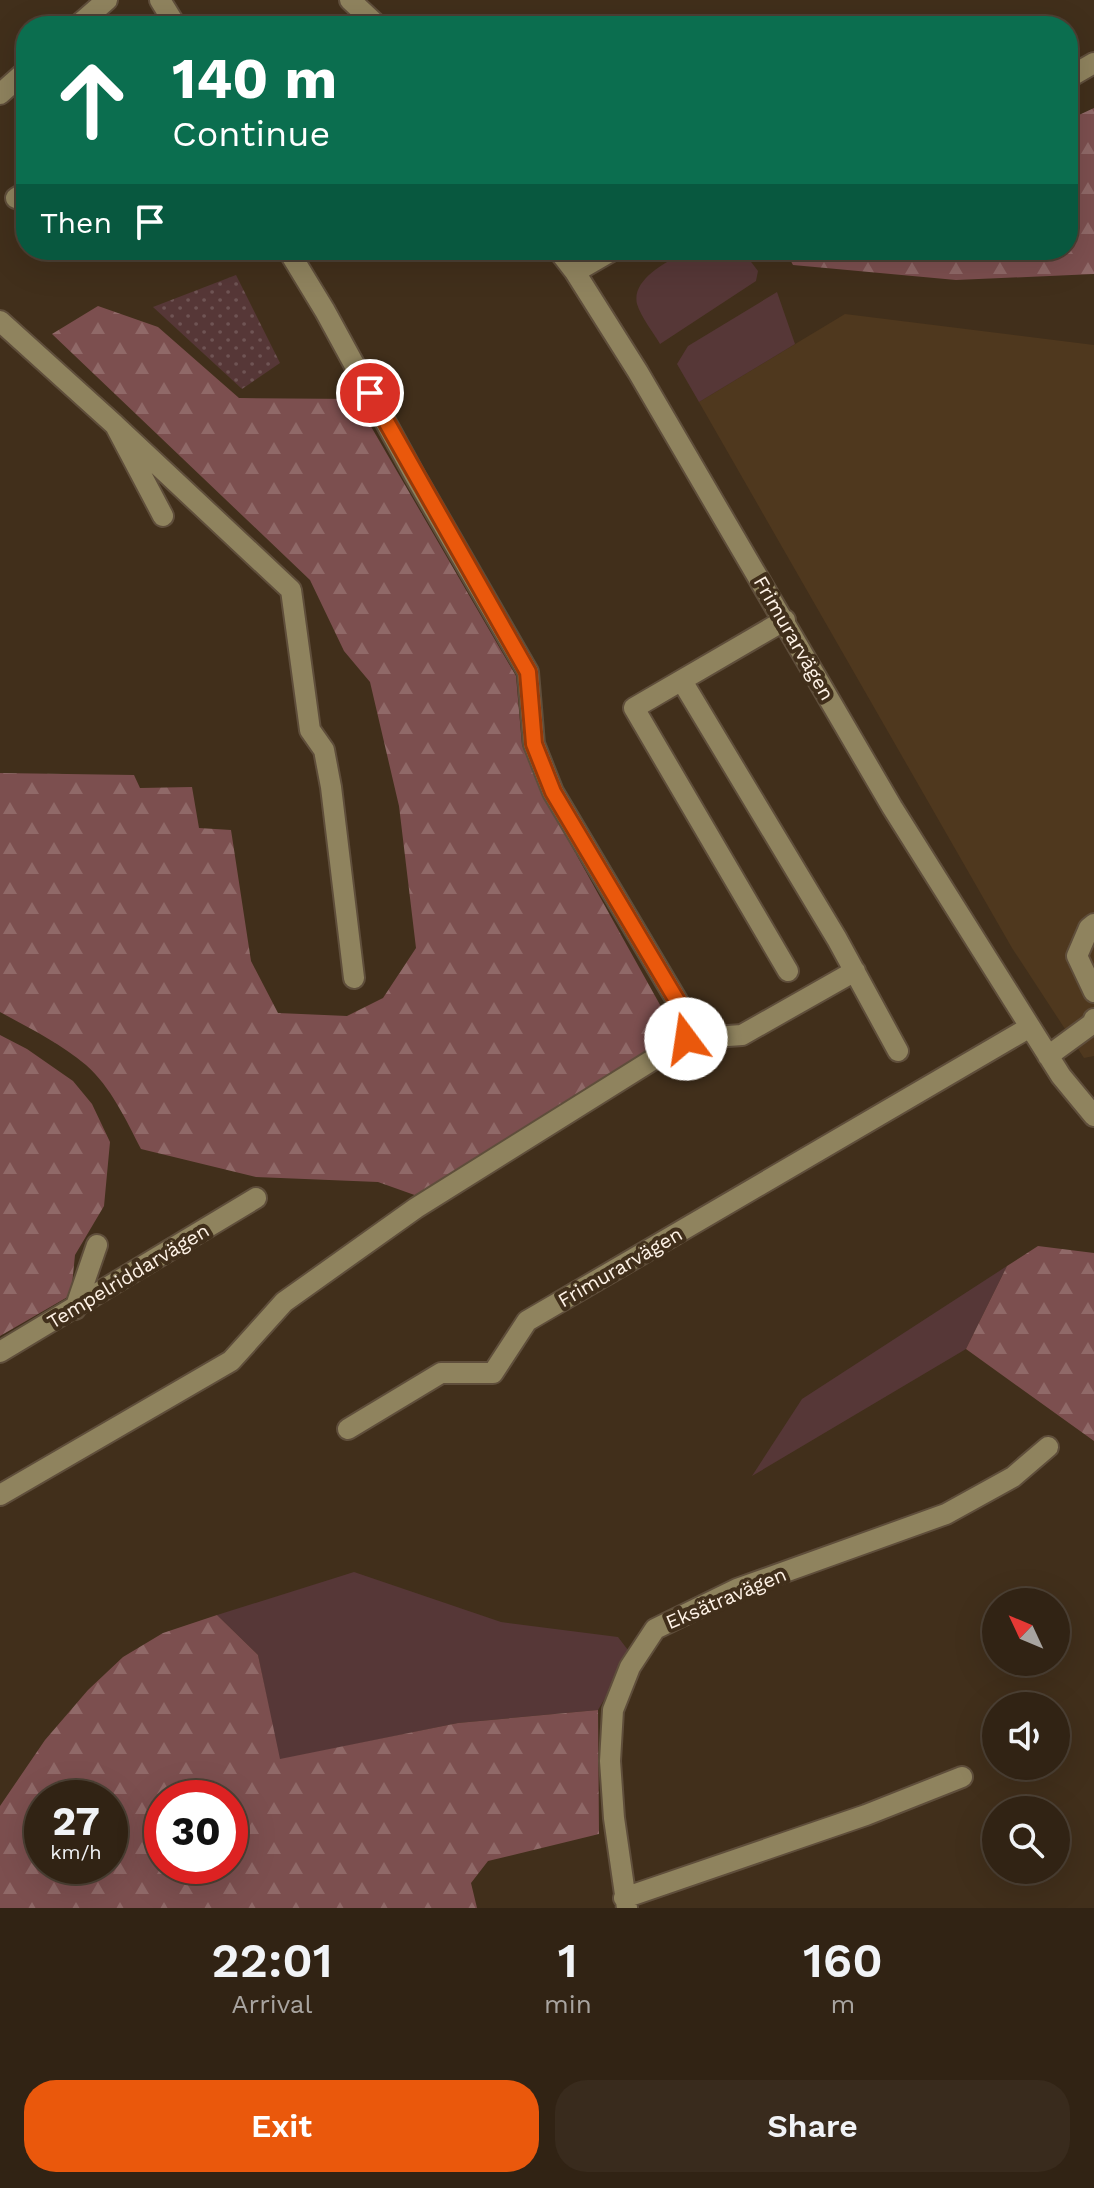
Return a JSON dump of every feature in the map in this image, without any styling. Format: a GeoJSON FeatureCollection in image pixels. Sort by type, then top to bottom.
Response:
{"type":"FeatureCollection","features":[{"type":"Feature","properties":{"kind":"street"},"geometry":{"type":"LineString","coordinates":[[89,16],[107,0]]}},
{"type":"Feature","properties":{"kind":"street"},"geometry":{"type":"LineString","coordinates":[[350,0],[367,16]]}},
{"type":"Feature","properties":{"kind":"street"},"geometry":{"type":"LineString","coordinates":[[0,94],[16,80]]}},
{"type":"Feature","properties":{"kind":"street"},"geometry":{"type":"LineString","coordinates":[[294,260],[528,672],[534,744],[553,792],[679,1004],[686,1039]]}},
{"type":"Feature","properties":{"kind":"street","name":"Frimurarvägen"},"geometry":{"type":"LineString","coordinates":[[566,260],[638,372],[892,807],[1048,1056],[1094,1116]]}},
{"type":"Feature","properties":{"kind":"street"},"geometry":{"type":"LineString","coordinates":[[575,272],[596,260]]}},
{"type":"Feature","properties":{"kind":"street"},"geometry":{"type":"LineString","coordinates":[[0,321],[291,590],[310,730],[324,750],[331,787],[354,978]]}},
{"type":"Feature","properties":{"kind":"street"},"geometry":{"type":"LineString","coordinates":[[115,425],[163,516]]}},
{"type":"Feature","properties":{"kind":"street"},"geometry":{"type":"LineString","coordinates":[[785,620],[634,708],[788,971]]}},
{"type":"Feature","properties":{"kind":"street"},"geometry":{"type":"LineString","coordinates":[[682,681],[855,971],[898,1051]]}},
{"type":"Feature","properties":{"kind":"street"},"geometry":{"type":"LineString","coordinates":[[1094,924],[1089,928],[1077,956],[1094,992]]}},
{"type":"Feature","properties":{"kind":"street"},"geometry":{"type":"LineString","coordinates":[[0,1495],[231,1361],[284,1302],[416,1208],[686,1039],[742,1035],[855,971]]}},
{"type":"Feature","properties":{"kind":"street"},"geometry":{"type":"LineString","coordinates":[[1048,1056],[1093,1023],[1094,1019]]}},
{"type":"Feature","properties":{"kind":"street","name":"Frimurarvägen"},"geometry":{"type":"LineString","coordinates":[[348,1429],[441,1373],[493,1373],[527,1321],[1030,1027]]}},
{"type":"Feature","properties":{"kind":"street","name":"Tempelriddarvägen"},"geometry":{"type":"LineString","coordinates":[[0,1352],[256,1198]]}},
{"type":"Feature","properties":{"kind":"street"},"geometry":{"type":"LineString","coordinates":[[75,1309],[97,1245]]}},
{"type":"Feature","properties":{"kind":"street","name":"Eksätravägen"},"geometry":{"type":"LineString","coordinates":[[962,1777],[626,1903],[614,1818],[610,1761],[613,1710],[630,1667],[655,1629],[737,1589],[946,1514],[1013,1477],[1048,1447]]}},
{"type":"Feature","properties":{"kind":"shaded area"},"geometry":{"type":"Polygon","coordinates":[[[670,260],[750,260],[758,271],[756,281],[660,344],[639,309],[637,295],[646,278],[670,260]]]}},
{"type":"Feature","properties":{"kind":"shaded area"},"geometry":{"type":"Polygon","coordinates":[[[236,275],[280,363],[242,389],[153,307],[236,275]]]}},
{"type":"Feature","properties":{"kind":"shaded area"},"geometry":{"type":"Polygon","coordinates":[[[777,292],[795,344],[699,402],[677,364],[688,346],[777,292]]]}},
{"type":"Feature","properties":{"kind":"shaded area"},"geometry":{"type":"Polygon","coordinates":[[[845,314],[1094,345],[1094,1056],[1084,1058],[1012,948],[699,402],[845,314]]]}},
{"type":"Feature","properties":{"kind":"shaded area"},"geometry":{"type":"Polygon","coordinates":[[[1007,1266],[966,1349],[752,1476],[802,1399],[1007,1266]]]}},
{"type":"Feature","properties":{"kind":"shaded area"},"geometry":{"type":"Polygon","coordinates":[[[354,1572],[501,1622],[618,1637],[631,1654],[598,1710],[458,1723],[279,1760],[258,1655],[217,1615],[354,1572]]]}},
{"type":"Feature","properties":{"kind":"green space"},"geometry":{"type":"Polygon","coordinates":[[[1094,108],[1094,274],[956,280],[793,265],[790,260],[1078,260],[1078,115],[1094,108]]]}},
{"type":"Feature","properties":{"kind":"green space"},"geometry":{"type":"Polygon","coordinates":[[[98,306],[158,327],[239,398],[355,399],[516,676],[522,745],[542,793],[664,1012],[652,1057],[423,1198],[378,1182],[256,1177],[141,1149],[124,1115],[86,1065],[55,1043],[0,1012],[0,773],[134,775],[140,788],[192,787],[199,828],[231,830],[251,961],[278,1013],[347,1016],[383,998],[416,948],[399,806],[370,682],[344,651],[310,580],[52,334],[98,306]]]}},
{"type":"Feature","properties":{"kind":"green space"},"geometry":{"type":"Polygon","coordinates":[[[0,1035],[27,1049],[73,1081],[92,1104],[110,1142],[104,1206],[75,1255],[71,1295],[0,1336],[0,1035]]]}},
{"type":"Feature","properties":{"kind":"green space"},"geometry":{"type":"Polygon","coordinates":[[[1038,1246],[1094,1253],[1094,1441],[966,1349],[1007,1266],[1038,1246]]]}},
{"type":"Feature","properties":{"kind":"green space"},"geometry":{"type":"Polygon","coordinates":[[[217,1615],[258,1655],[280,1759],[458,1723],[598,1710],[599,1834],[488,1861],[471,1883],[477,1908],[0,1908],[0,1806],[45,1740],[88,1690],[123,1657],[163,1633],[217,1615]]]}},
{"type":"Feature","properties":{"kind":"route"},"geometry":{"type":"LineString","coordinates":[[370,393],[528,672],[534,744],[553,792],[679,1004],[686,1039]]}}]}
